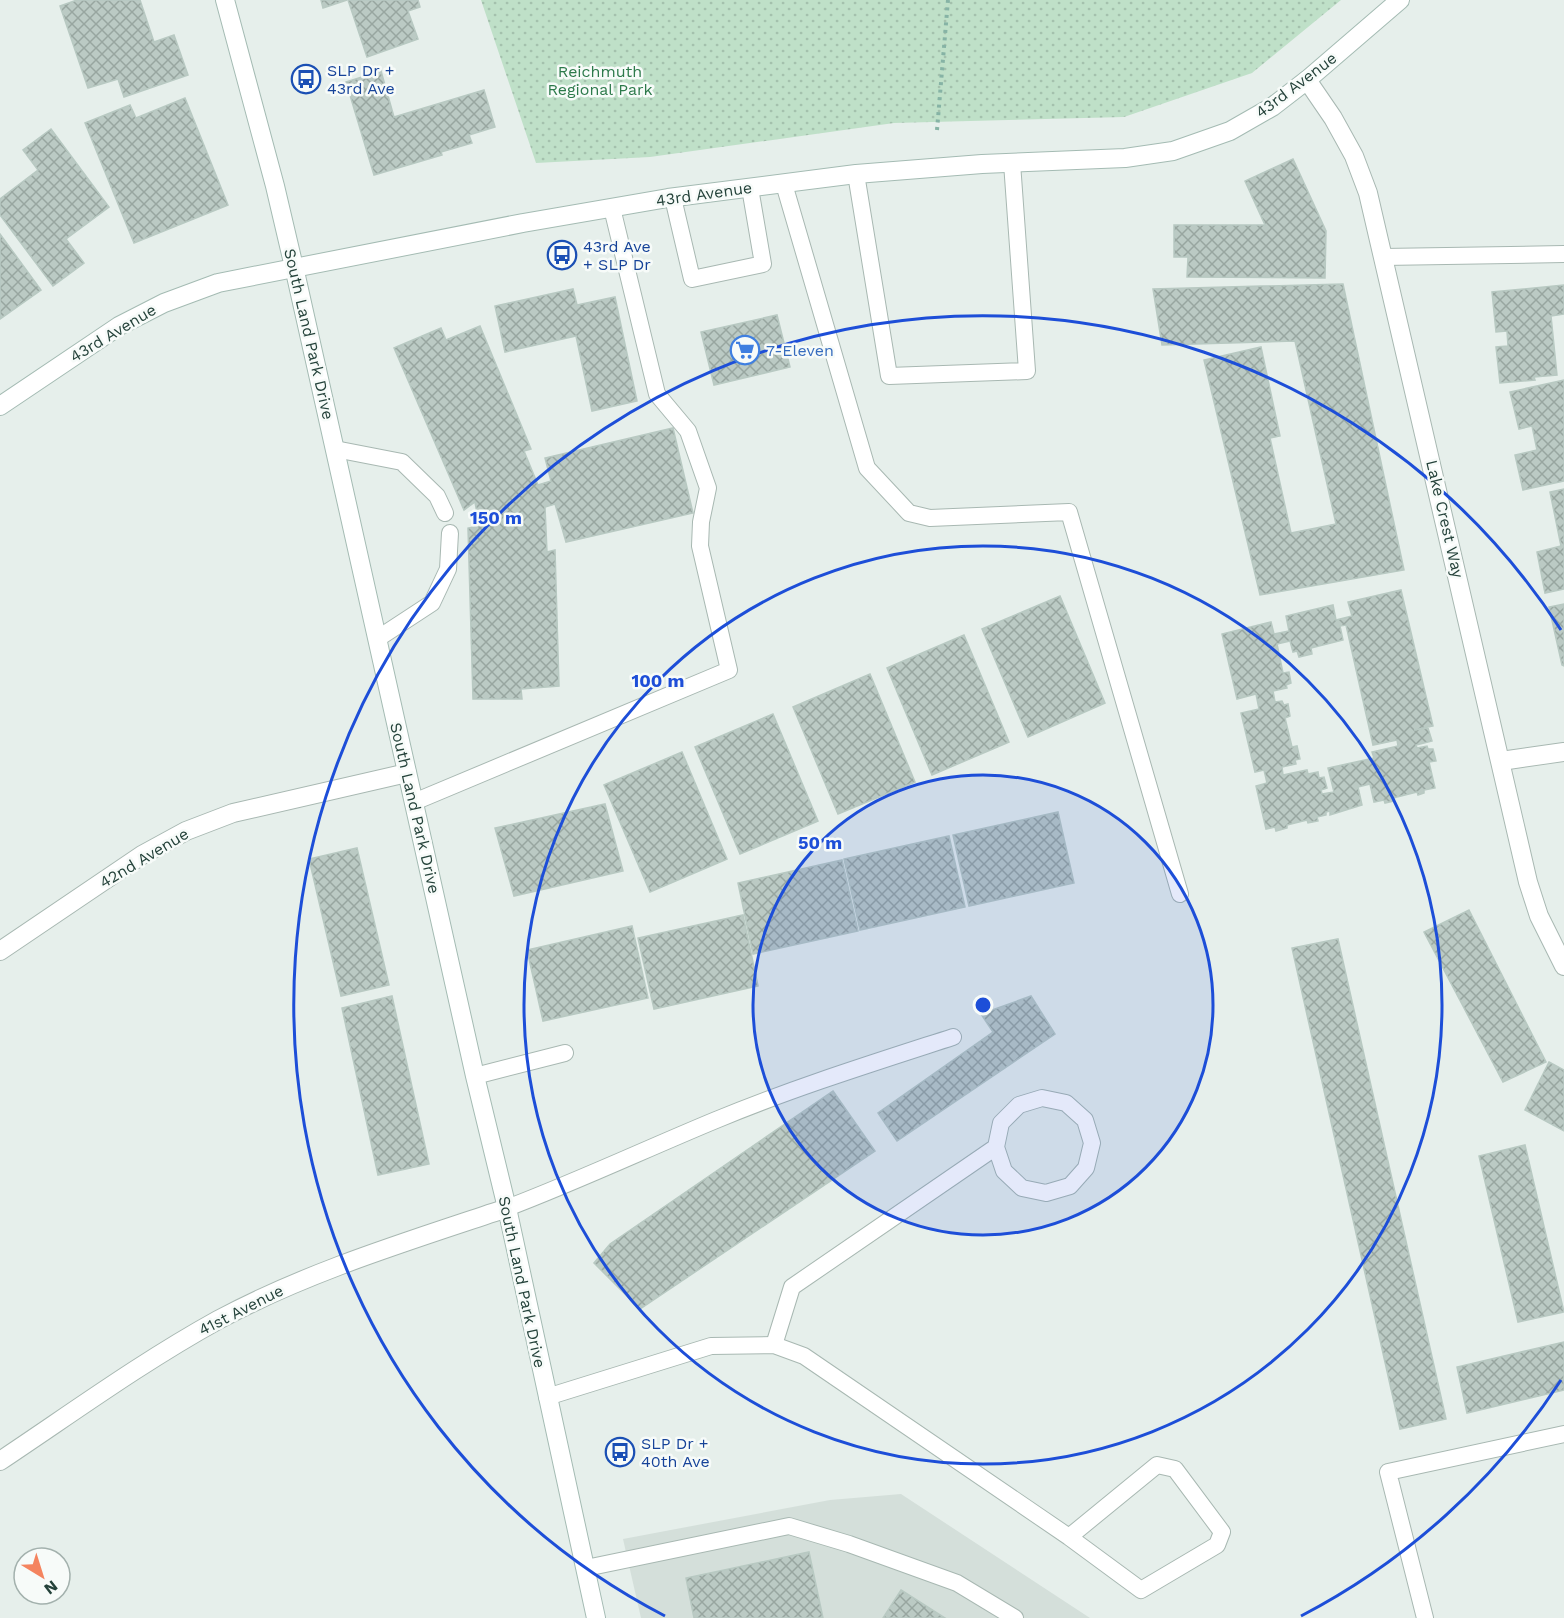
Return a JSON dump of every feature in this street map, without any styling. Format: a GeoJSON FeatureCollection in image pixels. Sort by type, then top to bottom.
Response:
{"type":"FeatureCollection","features":[{"type":"Feature","properties":{"kind":"street","name":"South Land Park Drive"},"geometry":{"type":"LineString","coordinates":[[225,0],[294,267],[475,1076],[507,1208],[596,1618]]}},
{"type":"Feature","properties":{"kind":"street","name":"43rd Avenue"},"geometry":{"type":"LineString","coordinates":[[0,406],[120,326],[164,303],[218,283],[673,198],[856,174],[1125,158],[1173,150],[1230,131],[1272,107],[1400,0]]}},
{"type":"Feature","properties":{"kind":"street","name":"Lake Crest Way"},"geometry":{"type":"LineString","coordinates":[[1307,80],[1333,118],[1354,156],[1368,194],[1528,882],[1539,916],[1564,966]]}},
{"type":"Feature","properties":{"kind":"street"},"geometry":{"type":"LineString","coordinates":[[1501,761],[1564,752]]}},
{"type":"Feature","properties":{"kind":"street","name":"42nd Avenue"},"geometry":{"type":"LineString","coordinates":[[0,951],[142,855],[186,831],[233,813],[407,773]]}},
{"type":"Feature","properties":{"kind":"street","name":"41st Avenue"},"geometry":{"type":"LineString","coordinates":[[0,1461],[149,1360],[219,1320],[305,1280],[387,1248],[507,1208]]}},
{"type":"Feature","properties":{"kind":"lane"},"geometry":{"type":"LineString","coordinates":[[856,174],[889,376],[1028,370],[1012,163]]}},
{"type":"Feature","properties":{"kind":"lane"},"geometry":{"type":"LineString","coordinates":[[784,184],[867,468],[909,513],[930,518],[1069,512],[1180,894]]}},
{"type":"Feature","properties":{"kind":"lane"},"geometry":{"type":"LineString","coordinates":[[673,198],[692,279],[764,264],[750,188]]}},
{"type":"Feature","properties":{"kind":"lane"},"geometry":{"type":"LineString","coordinates":[[414,802],[729,670],[700,546],[701,522],[708,488],[688,431],[657,394],[612,208]]}},
{"type":"Feature","properties":{"kind":"lane"},"geometry":{"type":"LineString","coordinates":[[1383,257],[1564,255]]}},
{"type":"Feature","properties":{"kind":"lane"},"geometry":{"type":"LineString","coordinates":[[335,449],[402,462],[437,496],[445,513]]}},
{"type":"Feature","properties":{"kind":"lane"},"geometry":{"type":"LineString","coordinates":[[377,639],[432,603],[448,569],[450,533]]}},
{"type":"Feature","properties":{"kind":"lane"},"geometry":{"type":"LineString","coordinates":[[507,1208],[560,1188],[718,1119],[832,1076],[953,1037]]}},
{"type":"Feature","properties":{"kind":"lane"},"geometry":{"type":"LineString","coordinates":[[475,1076],[565,1053]]}},
{"type":"Feature","properties":{"kind":"lane"},"geometry":{"type":"LineString","coordinates":[[774,1345],[792,1287],[996,1147],[1002,1123],[1019,1105],[1042,1098],[1066,1103],[1085,1120],[1092,1143],[1086,1168],[1070,1186],[1046,1193],[1022,1188],[1004,1171],[996,1147]]}},
{"type":"Feature","properties":{"kind":"lane"},"geometry":{"type":"LineString","coordinates":[[547,1397],[711,1346],[774,1345],[804,1356],[1069,1537],[1141,1590],[1217,1545],[1222,1532],[1175,1469],[1157,1465],[1069,1537]]}},
{"type":"Feature","properties":{"kind":"lane"},"geometry":{"type":"LineString","coordinates":[[1425,1618],[1388,1472],[1564,1434]]}},
{"type":"Feature","properties":{"kind":"lane"},"geometry":{"type":"LineString","coordinates":[[586,1568],[789,1526],[849,1544],[957,1583],[1015,1618]]}},
{"type":"Feature","properties":{"kind":"path"},"geometry":{"type":"LineString","coordinates":[[937,130],[948,0]]}},
{"type":"Feature","properties":{"kind":"shaded area"},"geometry":{"type":"Polygon","coordinates":[[[901,1494],[1090,1618],[641,1618],[623,1539],[830,1500],[901,1494]]]}},
{"type":"Feature","properties":{"kind":"green space","name":"Reichmuth Regional Park"},"geometry":{"type":"Polygon","coordinates":[[[481,0],[1341,0],[1252,73],[1124,117],[894,123],[650,157],[536,163],[481,0]]]}},
{"type":"Feature","properties":{"kind":"building"},"geometry":{"type":"Polygon","coordinates":[[[77,0],[140,0],[154,42],[174,35],[188,75],[124,97],[118,79],[88,88],[60,6],[77,0]]]}},
{"type":"Feature","properties":{"kind":"building"},"geometry":{"type":"Polygon","coordinates":[[[321,0],[347,0],[323,8],[321,0]]]}},
{"type":"Feature","properties":{"kind":"building"},"geometry":{"type":"Polygon","coordinates":[[[348,0],[418,0],[420,7],[408,11],[418,39],[367,57],[348,0]]]}},
{"type":"Feature","properties":{"kind":"building"},"geometry":{"type":"Polygon","coordinates":[[[381,71],[394,117],[484,90],[495,127],[469,135],[472,143],[441,152],[442,155],[374,175],[346,82],[381,71]]]}},
{"type":"Feature","properties":{"kind":"building"},"geometry":{"type":"Polygon","coordinates":[[[185,98],[228,205],[134,243],[85,123],[130,105],[136,118],[185,98]]]}},
{"type":"Feature","properties":{"kind":"building"},"geometry":{"type":"Polygon","coordinates":[[[51,129],[109,207],[66,239],[84,263],[53,286],[0,215],[0,199],[38,170],[23,150],[51,129]]]}},
{"type":"Feature","properties":{"kind":"building"},"geometry":{"type":"Polygon","coordinates":[[[1293,159],[1326,231],[1325,278],[1187,277],[1188,257],[1174,257],[1174,225],[1265,225],[1245,181],[1293,159]]]}},
{"type":"Feature","properties":{"kind":"building"},"geometry":{"type":"Polygon","coordinates":[[[0,234],[41,290],[0,319],[0,234]]]}},
{"type":"Feature","properties":{"kind":"building"},"geometry":{"type":"Polygon","coordinates":[[[1343,284],[1404,570],[1260,595],[1204,360],[1261,347],[1280,436],[1270,438],[1291,533],[1336,524],[1295,341],[1162,345],[1153,289],[1343,284]]]}},
{"type":"Feature","properties":{"kind":"building"},"geometry":{"type":"Polygon","coordinates":[[[1564,285],[1564,314],[1551,316],[1557,375],[1534,377],[1535,380],[1500,383],[1496,347],[1508,346],[1507,331],[1496,332],[1492,292],[1564,285]]]}},
{"type":"Feature","properties":{"kind":"building"},"geometry":{"type":"Polygon","coordinates":[[[573,289],[577,305],[615,297],[637,401],[592,411],[576,336],[505,352],[495,306],[573,289]]]}},
{"type":"Feature","properties":{"kind":"building","name":"7-Eleven"},"geometry":{"type":"Polygon","coordinates":[[[777,315],[790,367],[714,385],[701,332],[777,315]]]}},
{"type":"Feature","properties":{"kind":"building"},"geometry":{"type":"Polygon","coordinates":[[[480,326],[531,449],[524,451],[538,485],[551,481],[545,458],[673,428],[693,513],[566,542],[555,504],[545,507],[547,552],[555,550],[559,686],[521,689],[522,699],[473,699],[468,528],[479,526],[475,502],[464,510],[394,348],[441,328],[446,340],[480,326]]]}},
{"type":"Feature","properties":{"kind":"building"},"geometry":{"type":"Polygon","coordinates":[[[1564,380],[1564,481],[1523,490],[1515,455],[1537,450],[1532,426],[1519,429],[1510,392],[1564,380]]]}},
{"type":"Feature","properties":{"kind":"building"},"geometry":{"type":"Polygon","coordinates":[[[1564,489],[1564,589],[1545,593],[1537,552],[1561,546],[1550,492],[1564,489]]]}},
{"type":"Feature","properties":{"kind":"building"},"geometry":{"type":"Polygon","coordinates":[[[1401,590],[1433,726],[1414,730],[1428,728],[1432,741],[1416,745],[1417,748],[1427,746],[1428,749],[1433,749],[1436,761],[1429,762],[1435,788],[1424,790],[1424,793],[1418,795],[1417,792],[1393,798],[1394,801],[1385,803],[1384,800],[1374,802],[1370,784],[1358,787],[1362,805],[1330,815],[1330,811],[1326,812],[1326,815],[1317,817],[1318,821],[1308,823],[1307,820],[1287,825],[1287,828],[1276,831],[1275,827],[1266,829],[1256,786],[1267,783],[1264,770],[1255,772],[1241,713],[1259,709],[1256,694],[1237,699],[1222,634],[1271,622],[1274,634],[1289,631],[1286,616],[1333,605],[1336,620],[1352,616],[1348,602],[1401,590]],[[1346,625],[1340,626],[1343,640],[1311,648],[1312,654],[1299,657],[1297,651],[1293,652],[1290,641],[1277,644],[1283,673],[1289,672],[1291,683],[1286,685],[1287,688],[1273,691],[1275,702],[1282,701],[1284,705],[1288,704],[1290,716],[1285,718],[1292,747],[1297,746],[1300,759],[1295,760],[1296,764],[1282,767],[1283,775],[1307,770],[1308,774],[1318,772],[1319,778],[1324,777],[1327,788],[1321,790],[1322,794],[1334,792],[1328,768],[1374,758],[1372,752],[1398,746],[1397,740],[1373,745],[1346,625]]]}},
{"type":"Feature","properties":{"kind":"building"},"geometry":{"type":"Polygon","coordinates":[[[1060,596],[1105,703],[1028,737],[982,629],[1060,596]]]}},
{"type":"Feature","properties":{"kind":"building"},"geometry":{"type":"Polygon","coordinates":[[[1564,604],[1564,666],[1549,607],[1564,604]]]}},
{"type":"Feature","properties":{"kind":"building"},"geometry":{"type":"Polygon","coordinates":[[[964,635],[1009,742],[932,775],[887,668],[964,635]]]}},
{"type":"Feature","properties":{"kind":"building"},"geometry":{"type":"Polygon","coordinates":[[[870,674],[915,782],[838,814],[793,707],[870,674]]]}},
{"type":"Feature","properties":{"kind":"building"},"geometry":{"type":"Polygon","coordinates":[[[773,714],[818,821],[740,854],[695,747],[773,714]]]}},
{"type":"Feature","properties":{"kind":"building"},"geometry":{"type":"Polygon","coordinates":[[[682,752],[727,859],[650,892],[604,785],[682,752]]]}},
{"type":"Feature","properties":{"kind":"building"},"geometry":{"type":"Polygon","coordinates":[[[605,804],[623,871],[514,896],[495,828],[605,804]]]}},
{"type":"Feature","properties":{"kind":"building"},"geometry":{"type":"Polygon","coordinates":[[[1058,812],[1074,883],[969,906],[953,835],[1058,812]]]}},
{"type":"Feature","properties":{"kind":"building"},"geometry":{"type":"Polygon","coordinates":[[[949,836],[965,907],[860,930],[844,859],[949,836]]]}},
{"type":"Feature","properties":{"kind":"building"},"geometry":{"type":"Polygon","coordinates":[[[357,848],[389,985],[341,996],[309,859],[357,848]]]}},
{"type":"Feature","properties":{"kind":"building"},"geometry":{"type":"Polygon","coordinates":[[[842,860],[858,931],[753,954],[738,883],[842,860]]]}},
{"type":"Feature","properties":{"kind":"building"},"geometry":{"type":"Polygon","coordinates":[[[1469,910],[1546,1062],[1503,1082],[1424,932],[1469,910]]]}},
{"type":"Feature","properties":{"kind":"building"},"geometry":{"type":"Polygon","coordinates":[[[743,915],[758,986],[654,1009],[638,938],[743,915]]]}},
{"type":"Feature","properties":{"kind":"building"},"geometry":{"type":"Polygon","coordinates":[[[632,926],[648,998],[543,1021],[527,950],[632,926]]]}},
{"type":"Feature","properties":{"kind":"building"},"geometry":{"type":"Polygon","coordinates":[[[1338,939],[1446,1419],[1400,1429],[1292,948],[1338,939]]]}},
{"type":"Feature","properties":{"kind":"building"},"geometry":{"type":"Polygon","coordinates":[[[392,996],[429,1164],[378,1175],[342,1008],[392,996]]]}},
{"type":"Feature","properties":{"kind":"building"},"geometry":{"type":"Polygon","coordinates":[[[1031,996],[1055,1034],[897,1141],[878,1113],[993,1032],[981,1014],[1031,996]]]}},
{"type":"Feature","properties":{"kind":"building"},"geometry":{"type":"Polygon","coordinates":[[[1549,1062],[1564,1070],[1564,1131],[1525,1110],[1549,1062]]]}},
{"type":"Feature","properties":{"kind":"building"},"geometry":{"type":"Polygon","coordinates":[[[833,1091],[875,1151],[640,1309],[594,1263],[610,1244],[833,1091]]]}},
{"type":"Feature","properties":{"kind":"building"},"geometry":{"type":"Polygon","coordinates":[[[1525,1145],[1564,1312],[1518,1322],[1479,1156],[1525,1145]]]}},
{"type":"Feature","properties":{"kind":"building"},"geometry":{"type":"Polygon","coordinates":[[[1564,1342],[1564,1390],[1467,1413],[1457,1367],[1564,1342]]]}},
{"type":"Feature","properties":{"kind":"building"},"geometry":{"type":"Polygon","coordinates":[[[809,1552],[823,1618],[694,1618],[686,1578],[809,1552]]]}},
{"type":"Feature","properties":{"kind":"building"},"geometry":{"type":"Polygon","coordinates":[[[901,1590],[945,1618],[883,1618],[901,1590]]]}},
{"type":"Feature","properties":{"kind":"place","name":"SLP Dr + 43rd Ave"},"geometry":{"type":"Point","coordinates":[306,79]}},
{"type":"Feature","properties":{"kind":"place","name":"43rd Ave + SLP Dr"},"geometry":{"type":"Point","coordinates":[562,255]}},
{"type":"Feature","properties":{"kind":"place","name":"7-Eleven"},"geometry":{"type":"Point","coordinates":[745,350]}},
{"type":"Feature","properties":{"kind":"place","name":"SLP Dr + 40th Ave"},"geometry":{"type":"Point","coordinates":[620,1452]}}]}
